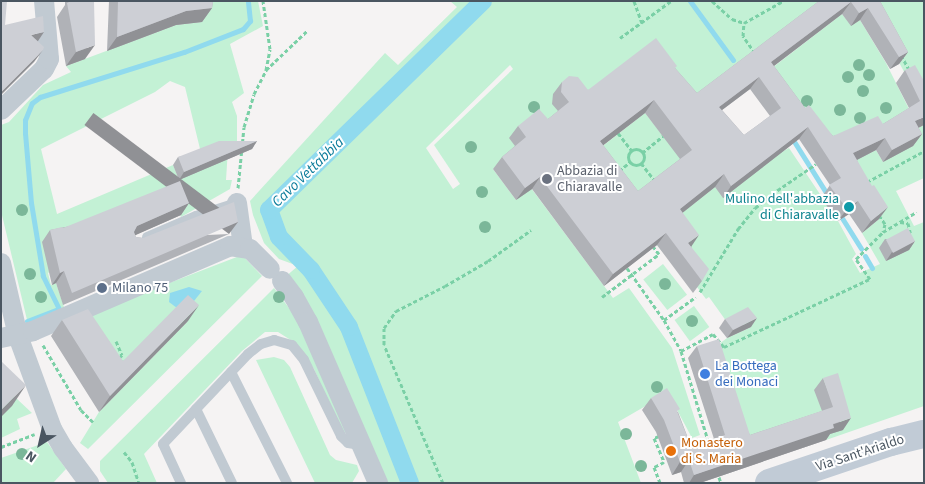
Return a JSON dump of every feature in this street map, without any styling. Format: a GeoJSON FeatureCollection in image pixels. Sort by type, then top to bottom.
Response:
{"type":"FeatureCollection","features":[{"type":"Feature","properties":{"kind":"street"},"geometry":{"type":"LineString","coordinates":[[1,110],[44,69],[49,59],[44,1]]}},
{"type":"Feature","properties":{"kind":"street"},"geometry":{"type":"LineString","coordinates":[[237,203],[243,247]]}},
{"type":"Feature","properties":{"kind":"street"},"geometry":{"type":"LineString","coordinates":[[9,337],[33,331],[230,246],[250,249],[276,275],[294,297],[308,322],[378,483]]}},
{"type":"Feature","properties":{"kind":"street"},"geometry":{"type":"LineString","coordinates":[[1,263],[9,337],[52,428],[63,448],[89,483]]}},
{"type":"Feature","properties":{"kind":"street","name":"Via Sant'Arialdo"},"geometry":{"type":"LineString","coordinates":[[769,483],[891,442],[924,434]]}},
{"type":"Feature","properties":{"kind":"lane"},"geometry":{"type":"LineString","coordinates":[[141,240],[203,213],[237,203]]}},
{"type":"Feature","properties":{"kind":"lane"},"geometry":{"type":"LineString","coordinates":[[181,483],[163,444],[248,354],[261,344],[274,340],[292,345],[304,360],[341,436],[348,443],[362,444]]}},
{"type":"Feature","properties":{"kind":"lane"},"geometry":{"type":"LineString","coordinates":[[231,372],[287,483]]}},
{"type":"Feature","properties":{"kind":"lane"},"geometry":{"type":"LineString","coordinates":[[196,410],[232,483]]}},
{"type":"Feature","properties":{"kind":"path"},"geometry":{"type":"LineString","coordinates":[[237,203],[244,127],[254,94],[266,70],[270,49],[263,1]]}},
{"type":"Feature","properties":{"kind":"path"},"geometry":{"type":"LineString","coordinates":[[634,1],[642,22]]}},
{"type":"Feature","properties":{"kind":"path"},"geometry":{"type":"LineString","coordinates":[[620,38],[671,1]]}},
{"type":"Feature","properties":{"kind":"path"},"geometry":{"type":"LineString","coordinates":[[712,1],[732,18],[744,23]]}},
{"type":"Feature","properties":{"kind":"path"},"geometry":{"type":"LineString","coordinates":[[744,23],[783,1]]}},
{"type":"Feature","properties":{"kind":"path"},"geometry":{"type":"LineString","coordinates":[[744,23],[743,36],[755,54]]}},
{"type":"Feature","properties":{"kind":"path"},"geometry":{"type":"LineString","coordinates":[[266,70],[307,31]]}},
{"type":"Feature","properties":{"kind":"path"},"geometry":{"type":"LineString","coordinates":[[901,53],[914,79]]}},
{"type":"Feature","properties":{"kind":"path"},"geometry":{"type":"LineString","coordinates":[[618,133],[632,151]]}},
{"type":"Feature","properties":{"kind":"path"},"geometry":{"type":"LineString","coordinates":[[642,153],[663,136]]}},
{"type":"Feature","properties":{"kind":"path"},"geometry":{"type":"LineString","coordinates":[[636,150],[642,153],[644,158],[641,163],[636,165],[630,162],[628,156],[632,151],[636,150]]}},
{"type":"Feature","properties":{"kind":"path"},"geometry":{"type":"LineString","coordinates":[[863,184],[924,152]]}},
{"type":"Feature","properties":{"kind":"path"},"geometry":{"type":"LineString","coordinates":[[617,172],[630,162]]}},
{"type":"Feature","properties":{"kind":"path"},"geometry":{"type":"LineString","coordinates":[[641,163],[656,183]]}},
{"type":"Feature","properties":{"kind":"path"},"geometry":{"type":"LineString","coordinates":[[700,292],[738,229],[755,208],[816,164]]}},
{"type":"Feature","properties":{"kind":"path"},"geometry":{"type":"LineString","coordinates":[[876,208],[885,224],[883,232]]}},
{"type":"Feature","properties":{"kind":"path"},"geometry":{"type":"LineString","coordinates":[[682,351],[713,334],[724,347],[870,279],[856,259],[857,257],[883,232],[916,212]]}},
{"type":"Feature","properties":{"kind":"path"},"geometry":{"type":"LineString","coordinates":[[900,222],[908,223],[911,240]]}},
{"type":"Feature","properties":{"kind":"path"},"geometry":{"type":"LineString","coordinates":[[443,483],[384,345],[384,328],[396,311],[488,261],[532,230]]}},
{"type":"Feature","properties":{"kind":"path"},"geometry":{"type":"LineString","coordinates":[[602,297],[659,254],[648,240]]}},
{"type":"Feature","properties":{"kind":"path"},"geometry":{"type":"LineString","coordinates":[[627,268],[664,320],[682,351],[711,450]]}},
{"type":"Feature","properties":{"kind":"path"},"geometry":{"type":"LineString","coordinates":[[664,320],[696,297]]}},
{"type":"Feature","properties":{"kind":"path"},"geometry":{"type":"LineString","coordinates":[[116,341],[122,355],[116,361]]}},
{"type":"Feature","properties":{"kind":"path"},"geometry":{"type":"LineString","coordinates":[[47,353],[81,410],[93,422]]}},
{"type":"Feature","properties":{"kind":"path"},"geometry":{"type":"LineString","coordinates":[[1,447],[52,428]]}},
{"type":"Feature","properties":{"kind":"path"},"geometry":{"type":"LineString","coordinates":[[660,483],[654,467],[664,462],[654,438],[662,434]]}},
{"type":"Feature","properties":{"kind":"path"},"geometry":{"type":"LineString","coordinates":[[701,444],[708,442]]}},
{"type":"Feature","properties":{"kind":"path"},"geometry":{"type":"LineString","coordinates":[[124,452],[132,462],[140,483]]}},
{"type":"Feature","properties":{"kind":"path"},"geometry":{"type":"LineString","coordinates":[[719,477],[721,483]]}},
{"type":"Feature","properties":{"kind":"green space"},"geometry":{"type":"Polygon","coordinates":[[[208,1],[258,1],[263,26],[230,44],[244,93],[232,102],[237,116],[237,149],[228,149],[226,180],[232,180],[230,189],[181,217],[171,193],[48,273],[51,285],[56,283],[65,310],[28,324],[1,211],[1,125],[9,122],[43,85],[71,72],[66,66],[176,25],[201,22],[208,1]],[[170,81],[155,92],[41,149],[57,214],[173,165],[179,179],[201,153],[185,87],[170,81]]]}},
{"type":"Feature","properties":{"kind":"green space"},"geometry":{"type":"Polygon","coordinates":[[[450,1],[826,1],[688,106],[560,114],[510,138],[518,149],[493,169],[516,200],[531,188],[613,298],[629,288],[672,348],[700,435],[692,438],[668,393],[618,422],[641,483],[385,483],[285,277],[298,266],[279,259],[264,243],[253,215],[250,201],[385,53],[398,65],[457,7],[450,1]],[[510,65],[426,148],[453,189],[460,184],[434,145],[513,69],[510,65]]]}},
{"type":"Feature","properties":{"kind":"green space"},"geometry":{"type":"Polygon","coordinates":[[[866,1],[924,1],[924,109],[872,12],[866,1]]]}},
{"type":"Feature","properties":{"kind":"green space"},"geometry":{"type":"Polygon","coordinates":[[[842,14],[851,25],[860,20],[886,63],[911,113],[868,154],[876,150],[883,162],[907,134],[924,125],[924,178],[896,191],[914,226],[924,222],[924,406],[826,440],[820,422],[741,448],[710,351],[727,338],[751,327],[729,325],[709,297],[706,299],[697,287],[682,237],[663,252],[650,238],[715,187],[789,148],[838,221],[856,254],[852,259],[860,273],[880,264],[862,233],[879,219],[827,135],[772,68],[842,14]]]}},
{"type":"Feature","properties":{"kind":"green space"},"geometry":{"type":"Polygon","coordinates":[[[645,113],[683,162],[630,203],[592,154],[645,113]]]}},
{"type":"Feature","properties":{"kind":"green space"},"geometry":{"type":"Polygon","coordinates":[[[242,255],[262,276],[88,449],[80,443],[99,412],[188,321],[108,380],[73,320],[242,255]]]}},
{"type":"Feature","properties":{"kind":"green space"},"geometry":{"type":"Polygon","coordinates":[[[663,264],[687,295],[667,310],[643,279],[663,264]]]}},
{"type":"Feature","properties":{"kind":"green space"},"geometry":{"type":"Polygon","coordinates":[[[274,288],[295,316],[348,432],[343,433],[314,369],[297,344],[278,332],[265,332],[242,351],[144,454],[157,483],[108,483],[100,471],[100,461],[274,288]]]}},
{"type":"Feature","properties":{"kind":"green space"},"geometry":{"type":"Polygon","coordinates":[[[694,306],[709,327],[690,341],[675,320],[694,306]]]}},
{"type":"Feature","properties":{"kind":"green space"},"geometry":{"type":"Polygon","coordinates":[[[274,357],[284,360],[290,367],[330,455],[336,460],[357,465],[359,471],[352,483],[315,483],[256,360],[274,357]]]}},
{"type":"Feature","properties":{"kind":"green space"},"geometry":{"type":"Polygon","coordinates":[[[1,384],[32,413],[17,419],[20,429],[1,438],[1,384]]]}},
{"type":"Feature","properties":{"kind":"green space"},"geometry":{"type":"Polygon","coordinates":[[[47,442],[66,469],[53,483],[1,483],[1,458],[47,442]]]}},
{"type":"Feature","properties":{"kind":"water"},"geometry":{"type":"Polygon","coordinates":[[[189,287],[202,291],[194,301],[177,308],[169,302],[170,293],[189,287]]]}},
{"type":"Feature","properties":{"kind":"building"},"geometry":{"type":"Polygon","coordinates":[[[1,1],[7,1],[5,25],[43,16],[44,32],[31,35],[44,47],[1,92],[1,1]]]}},
{"type":"Feature","properties":{"kind":"building"},"geometry":{"type":"Polygon","coordinates":[[[71,1],[94,1],[95,45],[76,52],[67,3],[71,1]]]}},
{"type":"Feature","properties":{"kind":"building"},"geometry":{"type":"Polygon","coordinates":[[[118,1],[213,1],[212,8],[186,11],[117,37],[118,1]]]}},
{"type":"Feature","properties":{"kind":"building"},"geometry":{"type":"Polygon","coordinates":[[[819,1],[880,1],[908,52],[899,57],[868,8],[859,13],[851,2],[771,62],[805,108],[809,105],[833,136],[878,116],[883,124],[920,101],[905,70],[915,65],[924,81],[924,117],[915,121],[922,134],[892,150],[885,138],[853,153],[872,186],[874,185],[888,207],[871,221],[858,201],[847,209],[829,185],[841,178],[808,127],[731,186],[724,174],[680,209],[699,235],[688,243],[709,269],[702,281],[666,233],[613,274],[540,177],[525,188],[502,157],[526,137],[518,126],[539,109],[548,119],[569,102],[561,92],[562,82],[569,76],[578,77],[588,90],[656,38],[677,66],[675,68],[697,93],[819,1]],[[759,77],[719,107],[744,135],[781,108],[759,77]],[[654,100],[600,141],[638,191],[692,150],[654,100]]]}},
{"type":"Feature","properties":{"kind":"building"},"geometry":{"type":"Polygon","coordinates":[[[219,141],[257,141],[184,172],[178,157],[219,141]]]}},
{"type":"Feature","properties":{"kind":"building"},"geometry":{"type":"Polygon","coordinates":[[[180,181],[189,203],[137,226],[134,232],[136,237],[143,238],[234,202],[238,222],[72,293],[64,271],[60,273],[50,230],[63,228],[180,181]]]}},
{"type":"Feature","properties":{"kind":"building"},"geometry":{"type":"Polygon","coordinates":[[[908,228],[915,241],[893,253],[886,240],[908,228]]]}},
{"type":"Feature","properties":{"kind":"building"},"geometry":{"type":"Polygon","coordinates":[[[188,295],[199,305],[110,396],[62,320],[88,309],[123,361],[188,295]]]}},
{"type":"Feature","properties":{"kind":"building"},"geometry":{"type":"Polygon","coordinates":[[[748,307],[757,318],[733,330],[725,319],[748,307]]]}},
{"type":"Feature","properties":{"kind":"building"},"geometry":{"type":"Polygon","coordinates":[[[719,339],[750,435],[833,407],[823,378],[838,373],[851,418],[833,424],[834,428],[694,475],[689,460],[680,462],[664,420],[651,398],[667,388],[680,409],[677,411],[691,446],[725,435],[697,346],[719,339]]]}},
{"type":"Feature","properties":{"kind":"building"},"geometry":{"type":"Polygon","coordinates":[[[1,361],[26,385],[1,410],[1,361]]]}},
{"type":"Feature","properties":{"kind":"waterway"},"geometry":{"type":"LineString","coordinates":[[27,321],[59,309],[43,276],[31,203],[25,120],[32,103],[40,97],[184,52],[243,29],[250,21],[248,1]]}},
{"type":"Feature","properties":{"kind":"waterway","name":"Cavo Vettabbia"},"geometry":{"type":"LineString","coordinates":[[410,483],[349,327],[311,270],[279,237],[269,210],[483,1]]}},
{"type":"Feature","properties":{"kind":"waterway"},"geometry":{"type":"LineString","coordinates":[[690,1],[733,60]]}},
{"type":"Feature","properties":{"kind":"waterway"},"geometry":{"type":"LineString","coordinates":[[795,143],[827,194]]}},
{"type":"Feature","properties":{"kind":"waterway"},"geometry":{"type":"LineString","coordinates":[[842,218],[861,249]]}},
{"type":"Feature","properties":{"kind":"waterway"},"geometry":{"type":"LineString","coordinates":[[865,256],[872,268]]}},
{"type":"Feature","properties":{"kind":"place","name":"Abbazia di Chiaravalle"},"geometry":{"type":"Point","coordinates":[547,179]}},
{"type":"Feature","properties":{"kind":"place","name":"Mulino dell'abbazia di Chiaravalle"},"geometry":{"type":"Point","coordinates":[849,207]}},
{"type":"Feature","properties":{"kind":"place","name":"Milano 75"},"geometry":{"type":"Point","coordinates":[102,288]}},
{"type":"Feature","properties":{"kind":"place","name":"La Bottega dei Monaci"},"geometry":{"type":"Point","coordinates":[705,374]}},
{"type":"Feature","properties":{"kind":"place","name":"Monastero di S. Maria"},"geometry":{"type":"Point","coordinates":[671,451]}}]}
